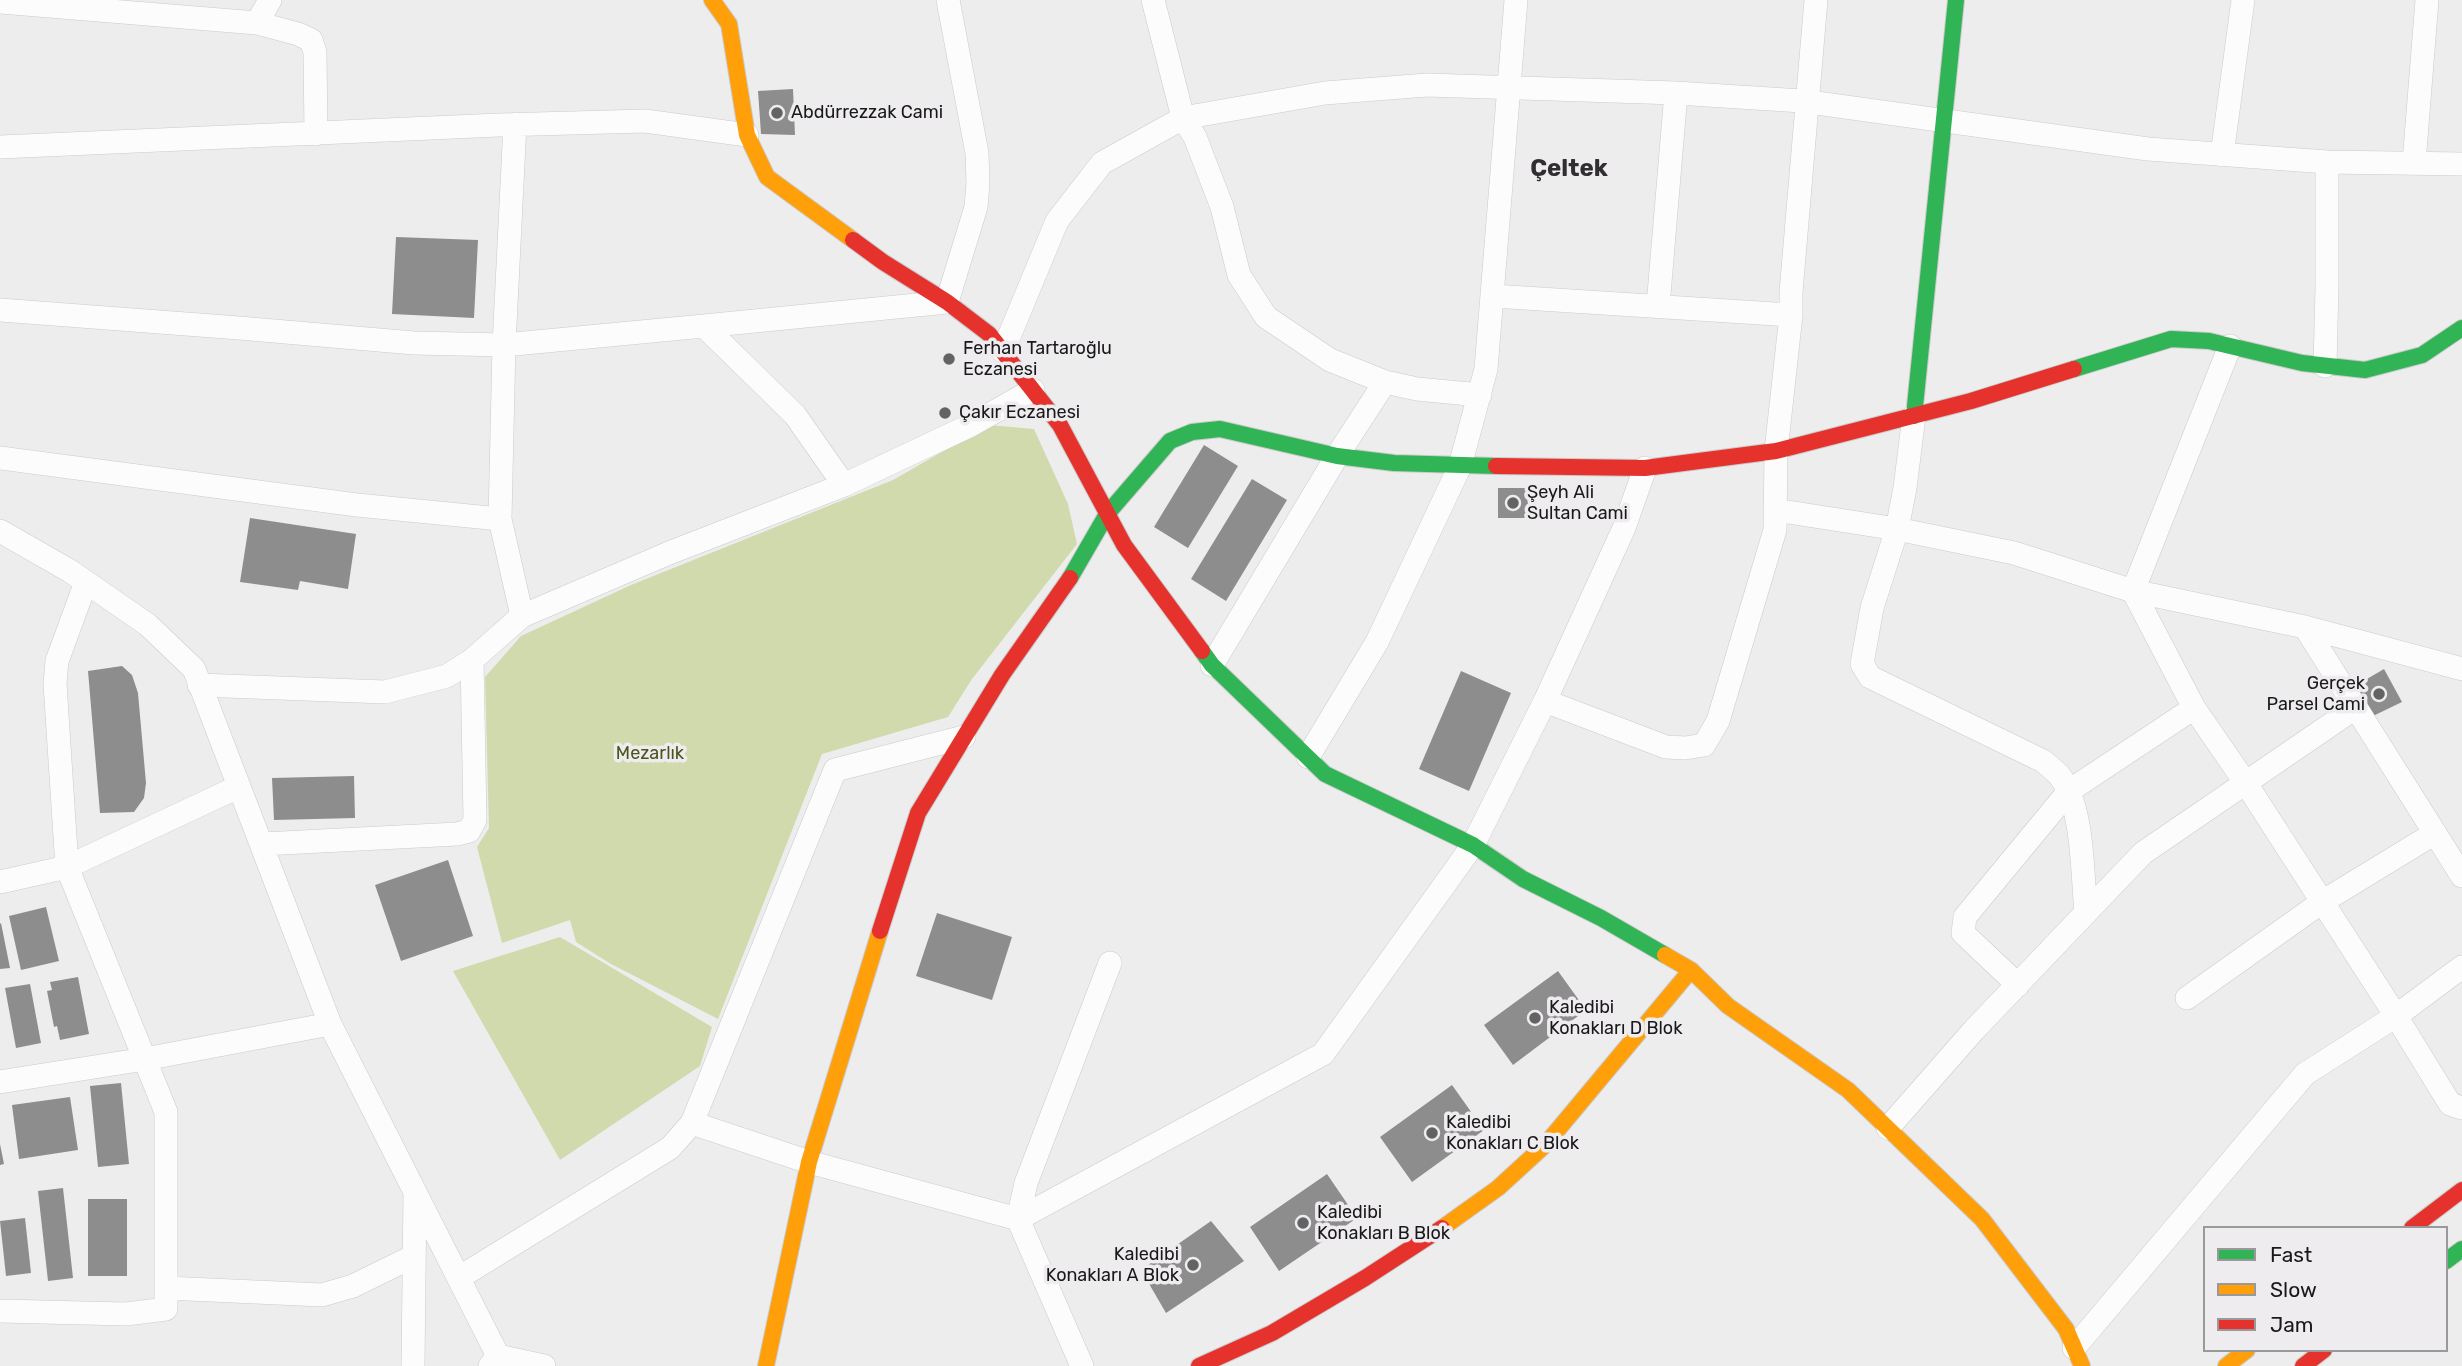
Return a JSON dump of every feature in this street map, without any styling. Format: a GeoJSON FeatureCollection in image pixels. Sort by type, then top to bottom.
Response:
{"type":"FeatureCollection","features":[{"type":"Feature","properties":{"kind":"main road"},"geometry":{"type":"LineString","coordinates":[[712,0],[729,24],[747,135],[767,177],[883,262],[947,302],[989,334],[1060,425],[1124,545],[1212,665],[1325,774],[1474,845],[1523,879],[1601,918],[1691,970],[1728,1006],[1848,1090],[1982,1219],[2066,1329],[2078,1357]]}},
{"type":"Feature","properties":{"kind":"main road"},"geometry":{"type":"LineString","coordinates":[[1914,416],[1956,0]]}},
{"type":"Feature","properties":{"kind":"main road"},"geometry":{"type":"LineString","coordinates":[[766,1366],[809,1162],[918,813],[1002,675],[1068,582],[1107,514],[1170,441],[1192,432],[1220,429],[1337,456],[1394,463],[1645,468],[1776,451],[1971,401],[2171,339],[2209,341],[2302,363],[2365,370],[2422,355],[2462,328]]}},
{"type":"Feature","properties":{"kind":"main road"},"geometry":{"type":"LineString","coordinates":[[1199,1366],[1272,1333],[1342,1292],[1432,1235],[1498,1188],[1545,1145],[1691,970]]}},
{"type":"Feature","properties":{"kind":"main road"},"geometry":{"type":"LineString","coordinates":[[2415,1226],[2462,1191]]}},
{"type":"Feature","properties":{"kind":"main road"},"geometry":{"type":"LineString","coordinates":[[2226,1366],[2244,1352]]}},
{"type":"Feature","properties":{"kind":"main road"},"geometry":{"type":"LineString","coordinates":[[2303,1366],[2321,1352]]}},
{"type":"Feature","properties":{"kind":"street"},"geometry":{"type":"LineString","coordinates":[[257,23],[270,0]]}},
{"type":"Feature","properties":{"kind":"street"},"geometry":{"type":"LineString","coordinates":[[0,310],[414,343],[504,345],[947,302],[976,207],[978,183],[977,153],[948,0]]}},
{"type":"Feature","properties":{"kind":"street"},"geometry":{"type":"LineString","coordinates":[[1153,0],[1183,118],[1195,137],[1222,207],[1239,275],[1266,317],[1330,360],[1385,382],[1418,389],[1480,395]]}},
{"type":"Feature","properties":{"kind":"street"},"geometry":{"type":"LineString","coordinates":[[1308,757],[1377,642],[1460,466],[1480,395],[1486,369],[1493,296],[1516,0]]}},
{"type":"Feature","properties":{"kind":"street"},"geometry":{"type":"LineString","coordinates":[[1545,701],[1666,747],[1704,745],[1718,721],[1775,530],[1776,451],[1791,315],[1816,0]]}},
{"type":"Feature","properties":{"kind":"street"},"geometry":{"type":"LineString","coordinates":[[2222,155],[2243,0]]}},
{"type":"Feature","properties":{"kind":"street"},"geometry":{"type":"LineString","coordinates":[[2414,163],[2427,0]]}},
{"type":"Feature","properties":{"kind":"street"},"geometry":{"type":"LineString","coordinates":[[0,2],[257,23],[298,34],[311,40],[315,52],[316,134]]}},
{"type":"Feature","properties":{"kind":"street"},"geometry":{"type":"LineString","coordinates":[[1003,351],[1057,220],[1102,163],[1183,118],[1325,93],[1427,85],[1676,93],[1807,102],[2148,149],[2327,162],[2462,164]]}},
{"type":"Feature","properties":{"kind":"street"},"geometry":{"type":"LineString","coordinates":[[1658,306],[1676,93]]}},
{"type":"Feature","properties":{"kind":"street"},"geometry":{"type":"LineString","coordinates":[[0,147],[514,124],[645,121],[747,135]]}},
{"type":"Feature","properties":{"kind":"street"},"geometry":{"type":"LineString","coordinates":[[514,124],[504,345],[500,519],[522,616]]}},
{"type":"Feature","properties":{"kind":"street"},"geometry":{"type":"LineString","coordinates":[[2325,366],[2327,162]]}},
{"type":"Feature","properties":{"kind":"street"},"geometry":{"type":"LineString","coordinates":[[1493,296],[1791,315]]}},
{"type":"Feature","properties":{"kind":"street"},"geometry":{"type":"LineString","coordinates":[[704,326],[795,415],[844,485]]}},
{"type":"Feature","properties":{"kind":"street"},"geometry":{"type":"LineString","coordinates":[[2230,346],[2133,591],[2194,708],[2245,782],[2450,1104],[2462,1108]]}},
{"type":"Feature","properties":{"kind":"street"},"geometry":{"type":"LineString","coordinates":[[1212,665],[1337,456],[1385,382]]}},
{"type":"Feature","properties":{"kind":"street"},"geometry":{"type":"LineString","coordinates":[[199,685],[385,692],[447,676],[472,660],[522,616],[669,553],[844,485],[971,425],[1033,390]]}},
{"type":"Feature","properties":{"kind":"street"},"geometry":{"type":"LineString","coordinates":[[1914,416],[1897,529],[1872,608],[1862,664],[1870,677],[2043,761],[2058,774],[2069,791],[2076,814],[2086,914]]}},
{"type":"Feature","properties":{"kind":"street"},"geometry":{"type":"LineString","coordinates":[[0,458],[357,505],[500,519]]}},
{"type":"Feature","properties":{"kind":"street"},"geometry":{"type":"LineString","coordinates":[[692,1123],[809,1162],[1018,1219],[1323,1054],[1474,845],[1545,701],[1624,528],[1645,468]]}},
{"type":"Feature","properties":{"kind":"street"},"geometry":{"type":"LineString","coordinates":[[1775,510],[1897,529],[2014,554],[2133,591],[2305,627],[2462,669]]}},
{"type":"Feature","properties":{"kind":"street"},"geometry":{"type":"LineString","coordinates":[[0,531],[86,582],[148,625],[194,669],[330,1024],[460,1277],[494,1361],[544,1366]]}},
{"type":"Feature","properties":{"kind":"street"},"geometry":{"type":"LineString","coordinates":[[0,1311],[126,1314],[166,1308],[166,1112],[67,867],[55,684],[57,661],[86,582]]}},
{"type":"Feature","properties":{"kind":"street"},"geometry":{"type":"LineString","coordinates":[[2305,627],[2462,876]]}},
{"type":"Feature","properties":{"kind":"street"},"geometry":{"type":"LineString","coordinates":[[263,844],[457,834],[469,831],[475,820],[472,660]]}},
{"type":"Feature","properties":{"kind":"street"},"geometry":{"type":"LineString","coordinates":[[2018,985],[1963,933],[1965,917],[2069,791],[2194,708]]}},
{"type":"Feature","properties":{"kind":"street"},"geometry":{"type":"LineString","coordinates":[[1888,1128],[1974,1030],[2143,853],[2355,708]]}},
{"type":"Feature","properties":{"kind":"street"},"geometry":{"type":"LineString","coordinates":[[460,1277],[670,1148],[692,1123],[835,770],[964,737]]}},
{"type":"Feature","properties":{"kind":"street"},"geometry":{"type":"LineString","coordinates":[[0,883],[67,867],[238,787]]}},
{"type":"Feature","properties":{"kind":"street"},"geometry":{"type":"LineString","coordinates":[[2187,998],[2322,902],[2435,833]]}},
{"type":"Feature","properties":{"kind":"street"},"geometry":{"type":"LineString","coordinates":[[1082,1366],[1018,1219],[1026,1183],[1110,963]]}},
{"type":"Feature","properties":{"kind":"street"},"geometry":{"type":"LineString","coordinates":[[2078,1357],[2305,1074],[2396,1016],[2462,967]]}},
{"type":"Feature","properties":{"kind":"street"},"geometry":{"type":"LineString","coordinates":[[0,1082],[145,1059],[330,1024]]}},
{"type":"Feature","properties":{"kind":"street"},"geometry":{"type":"LineString","coordinates":[[414,1366],[415,1189]]}},
{"type":"Feature","properties":{"kind":"street"},"geometry":{"type":"LineString","coordinates":[[166,1288],[322,1295],[353,1286],[414,1256]]}},
{"type":"Feature","properties":{"kind":"green space","name":"Mezarlık"},"geometry":{"type":"Polygon","coordinates":[[[989,425],[1034,429],[1068,504],[1077,544],[972,679],[948,717],[822,754],[718,1019],[611,964],[576,942],[570,920],[502,943],[477,847],[489,828],[485,677],[521,636],[631,585],[893,480],[989,425]]]}},
{"type":"Feature","properties":{"kind":"green space"},"geometry":{"type":"Polygon","coordinates":[[[560,937],[712,1027],[700,1066],[560,1160],[453,971],[560,937]]]}},
{"type":"Feature","properties":{"kind":"building","name":"Abdürrezzak Cami"},"geometry":{"type":"Polygon","coordinates":[[[793,89],[795,135],[761,134],[758,91],[793,89]]]}},
{"type":"Feature","properties":{"kind":"building"},"geometry":{"type":"Polygon","coordinates":[[[396,237],[478,240],[474,318],[392,314],[396,237]]]}},
{"type":"Feature","properties":{"kind":"building"},"geometry":{"type":"Polygon","coordinates":[[[1204,445],[1238,466],[1188,548],[1154,527],[1204,445]]]}},
{"type":"Feature","properties":{"kind":"building"},"geometry":{"type":"Polygon","coordinates":[[[1252,479],[1287,500],[1226,601],[1191,579],[1252,479]]]}},
{"type":"Feature","properties":{"kind":"building","name":"Şeyh Ali Sultan Cami"},"geometry":{"type":"Polygon","coordinates":[[[1498,488],[1528,488],[1528,518],[1498,518],[1498,488]]]}},
{"type":"Feature","properties":{"kind":"building"},"geometry":{"type":"Polygon","coordinates":[[[250,518],[356,534],[348,589],[300,581],[298,590],[240,582],[250,518]]]}},
{"type":"Feature","properties":{"kind":"building"},"geometry":{"type":"Polygon","coordinates":[[[122,666],[132,675],[138,693],[146,783],[144,798],[134,812],[100,813],[88,671],[122,666]]]}},
{"type":"Feature","properties":{"kind":"building","name":"Gerçek Parsel Cami"},"geometry":{"type":"Polygon","coordinates":[[[2384,669],[2402,702],[2373,716],[2355,686],[2384,669]]]}},
{"type":"Feature","properties":{"kind":"building"},"geometry":{"type":"Polygon","coordinates":[[[1461,671],[1511,693],[1469,791],[1419,769],[1461,671]]]}},
{"type":"Feature","properties":{"kind":"building"},"geometry":{"type":"Polygon","coordinates":[[[354,776],[355,818],[274,820],[272,778],[354,776]]]}},
{"type":"Feature","properties":{"kind":"building"},"geometry":{"type":"Polygon","coordinates":[[[448,860],[473,936],[401,961],[375,885],[448,860]]]}},
{"type":"Feature","properties":{"kind":"building"},"geometry":{"type":"Polygon","coordinates":[[[46,907],[59,961],[21,970],[9,916],[46,907]]]}},
{"type":"Feature","properties":{"kind":"building"},"geometry":{"type":"Polygon","coordinates":[[[937,913],[1012,937],[992,1000],[916,976],[937,913]]]}},
{"type":"Feature","properties":{"kind":"building"},"geometry":{"type":"Polygon","coordinates":[[[0,924],[10,968],[0,969],[0,924]]]}},
{"type":"Feature","properties":{"kind":"building","name":"Kaledibi Konakları D Blok"},"geometry":{"type":"Polygon","coordinates":[[[1558,971],[1586,1010],[1513,1065],[1484,1025],[1558,971]]]}},
{"type":"Feature","properties":{"kind":"building"},"geometry":{"type":"Polygon","coordinates":[[[78,977],[89,1034],[60,1040],[57,1026],[54,1027],[47,991],[52,990],[50,982],[78,977]]]}},
{"type":"Feature","properties":{"kind":"building"},"geometry":{"type":"Polygon","coordinates":[[[30,984],[41,1043],[16,1048],[5,988],[30,984]]]}},
{"type":"Feature","properties":{"kind":"building"},"geometry":{"type":"Polygon","coordinates":[[[121,1083],[129,1164],[98,1167],[90,1086],[121,1083]]]}},
{"type":"Feature","properties":{"kind":"building","name":"Kaledibi Konakları C Blok"},"geometry":{"type":"Polygon","coordinates":[[[1452,1085],[1484,1130],[1412,1182],[1380,1137],[1452,1085]]]}},
{"type":"Feature","properties":{"kind":"building"},"geometry":{"type":"Polygon","coordinates":[[[70,1097],[78,1150],[19,1159],[12,1105],[70,1097]]]}},
{"type":"Feature","properties":{"kind":"building"},"geometry":{"type":"Polygon","coordinates":[[[0,1144],[4,1164],[0,1165],[0,1144]]]}},
{"type":"Feature","properties":{"kind":"building","name":"Kaledibi Konakları B Blok"},"geometry":{"type":"Polygon","coordinates":[[[1327,1174],[1357,1218],[1279,1271],[1250,1227],[1327,1174]]]}},
{"type":"Feature","properties":{"kind":"building"},"geometry":{"type":"Polygon","coordinates":[[[63,1188],[73,1278],[48,1281],[38,1191],[63,1188]]]}},
{"type":"Feature","properties":{"kind":"building"},"geometry":{"type":"Polygon","coordinates":[[[88,1199],[127,1199],[127,1276],[88,1276],[88,1199]]]}},
{"type":"Feature","properties":{"kind":"building"},"geometry":{"type":"Polygon","coordinates":[[[25,1218],[31,1273],[6,1276],[0,1221],[25,1218]]]}},
{"type":"Feature","properties":{"kind":"building","name":"Kaledibi Konakları A Blok"},"geometry":{"type":"Polygon","coordinates":[[[1211,1221],[1244,1261],[1166,1313],[1141,1270],[1211,1221]]]}},
{"type":"Feature","properties":{"kind":"traffic: fast"},"geometry":{"type":"LineString","coordinates":[[1914,416],[1956,0]]}},
{"type":"Feature","properties":{"kind":"traffic: fast"},"geometry":{"type":"LineString","coordinates":[[2074,369],[2171,339],[2209,341],[2302,363],[2365,370],[2422,355],[2462,328]]}},
{"type":"Feature","properties":{"kind":"traffic: fast"},"geometry":{"type":"LineString","coordinates":[[1070,578],[1107,514],[1170,441],[1192,432],[1220,429],[1337,456],[1394,463],[1496,466]]}},
{"type":"Feature","properties":{"kind":"traffic: fast"},"geometry":{"type":"LineString","coordinates":[[1202,651],[1212,665],[1325,774],[1473,845],[1523,879],[1601,918],[1665,955]]}},
{"type":"Feature","properties":{"kind":"traffic: fast"},"geometry":{"type":"LineString","coordinates":[[2448,1260],[2462,1249]]}},
{"type":"Feature","properties":{"kind":"traffic: slow"},"geometry":{"type":"LineString","coordinates":[[712,0],[729,24],[747,135],[767,177],[853,240]]}},
{"type":"Feature","properties":{"kind":"traffic: slow"},"geometry":{"type":"LineString","coordinates":[[766,1366],[809,1162],[880,931]]}},
{"type":"Feature","properties":{"kind":"traffic: slow"},"geometry":{"type":"LineString","coordinates":[[1665,955],[1691,970],[1728,1006],[1848,1090],[1982,1219],[2066,1329],[2082,1366]]}},
{"type":"Feature","properties":{"kind":"traffic: slow"},"geometry":{"type":"LineString","coordinates":[[1442,1228],[1498,1188],[1545,1145],[1691,970]]}},
{"type":"Feature","properties":{"kind":"traffic: slow"},"geometry":{"type":"LineString","coordinates":[[2226,1366],[2244,1352]]}},
{"type":"Feature","properties":{"kind":"traffic: jam"},"geometry":{"type":"LineString","coordinates":[[853,240],[947,302],[989,334],[1060,425],[1124,545],[1202,651]]}},
{"type":"Feature","properties":{"kind":"traffic: jam"},"geometry":{"type":"LineString","coordinates":[[1496,466],[1645,468],[1776,451],[1971,401],[2074,369]]}},
{"type":"Feature","properties":{"kind":"traffic: jam"},"geometry":{"type":"LineString","coordinates":[[880,931],[918,813],[1002,675],[1070,578]]}},
{"type":"Feature","properties":{"kind":"traffic: jam"},"geometry":{"type":"LineString","coordinates":[[2415,1226],[2462,1190]]}},
{"type":"Feature","properties":{"kind":"traffic: jam"},"geometry":{"type":"LineString","coordinates":[[1199,1366],[1272,1333],[1442,1228]]}},
{"type":"Feature","properties":{"kind":"traffic: jam"},"geometry":{"type":"LineString","coordinates":[[2303,1366],[2321,1352]]}},
{"type":"Feature","properties":{"kind":"place","name":"Abdürrezzak Cami"},"geometry":{"type":"Point","coordinates":[777,113]}},
{"type":"Feature","properties":{"kind":"place","name":"Ferhan Tartaroğlu Eczanesi"},"geometry":{"type":"Point","coordinates":[949,359]}},
{"type":"Feature","properties":{"kind":"place","name":"Çakır Eczanesi"},"geometry":{"type":"Point","coordinates":[945,413]}},
{"type":"Feature","properties":{"kind":"place","name":"Şeyh Ali Sultan Cami"},"geometry":{"type":"Point","coordinates":[1513,503]}},
{"type":"Feature","properties":{"kind":"place","name":"Gerçek Parsel Cami"},"geometry":{"type":"Point","coordinates":[2379,694]}},
{"type":"Feature","properties":{"kind":"place","name":"Kaledibi Konakları D Blok"},"geometry":{"type":"Point","coordinates":[1535,1018]}},
{"type":"Feature","properties":{"kind":"place","name":"Kaledibi Konakları C Blok"},"geometry":{"type":"Point","coordinates":[1432,1133]}},
{"type":"Feature","properties":{"kind":"place","name":"Kaledibi Konakları B Blok"},"geometry":{"type":"Point","coordinates":[1303,1223]}},
{"type":"Feature","properties":{"kind":"place","name":"Kaledibi Konakları A Blok"},"geometry":{"type":"Point","coordinates":[1193,1265]}},
{"type":"Feature","properties":{"kind":"district","name":"Çeltek"},"geometry":{"type":"Point","coordinates":[1569,169]}}]}
